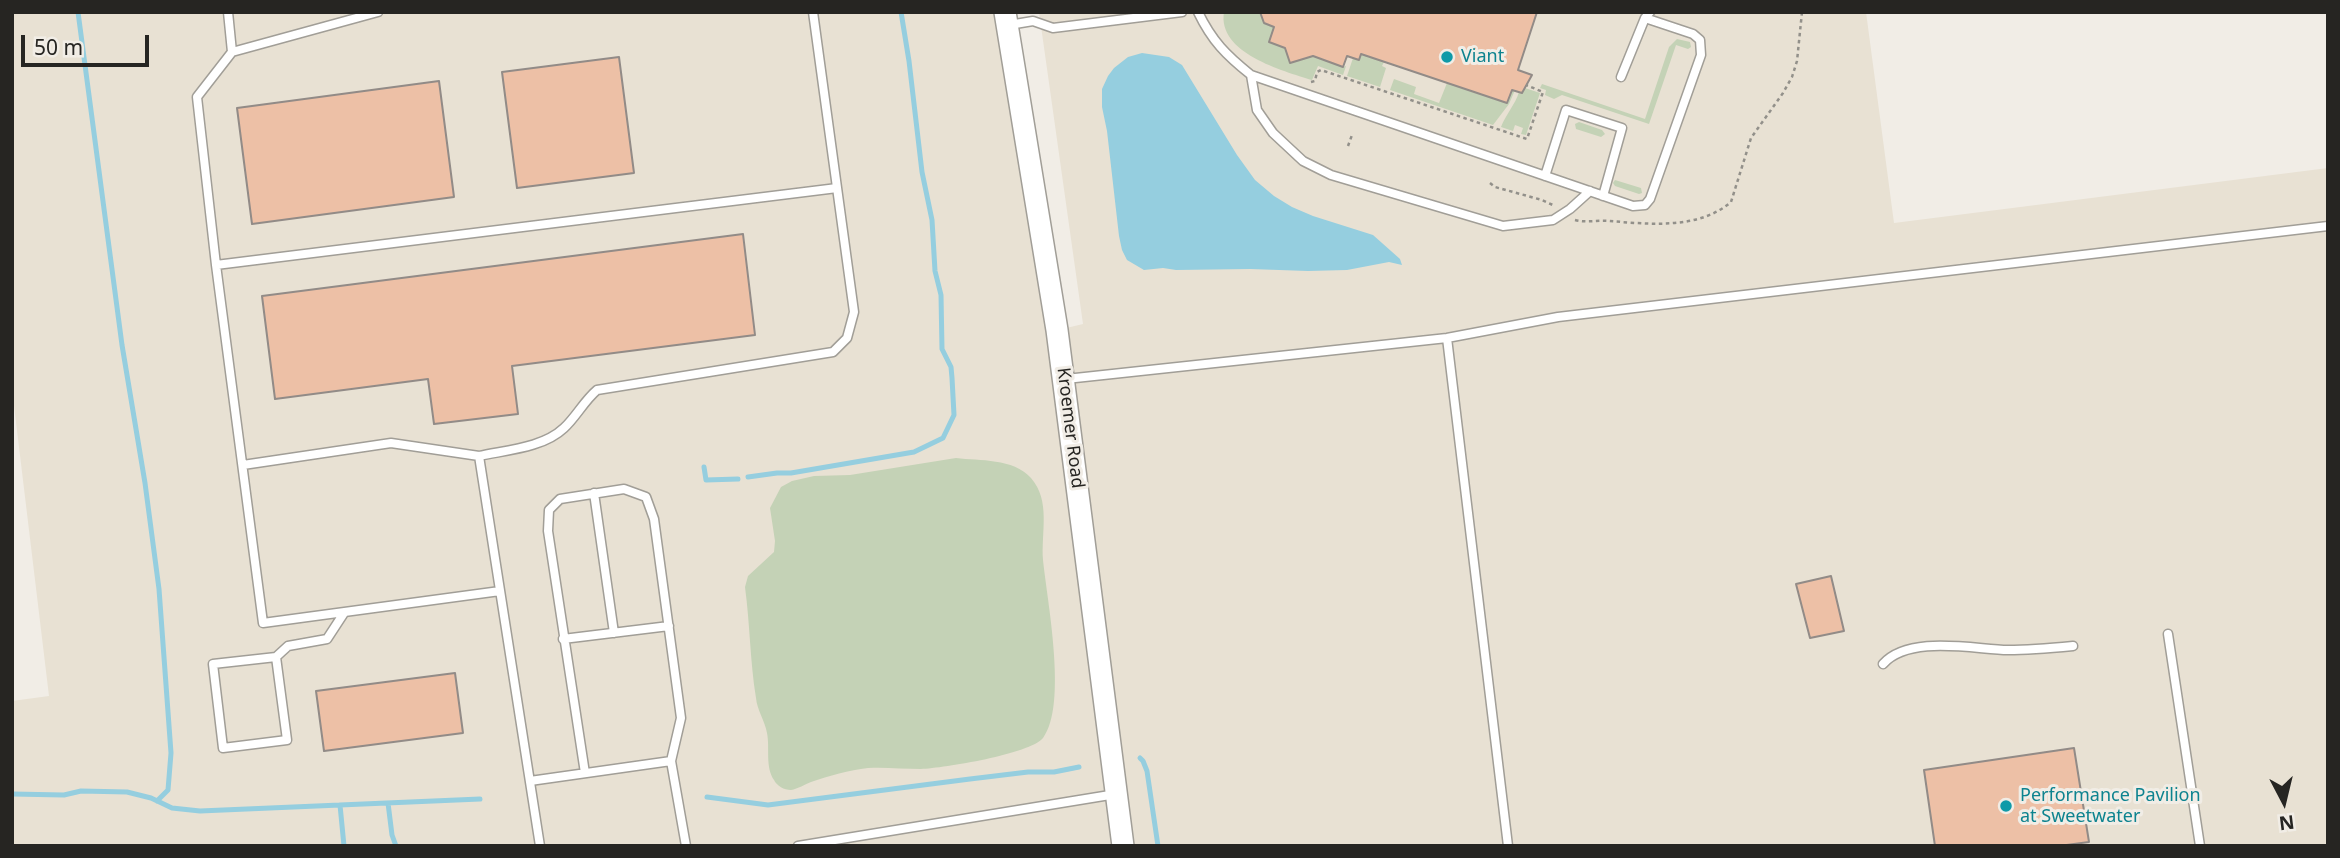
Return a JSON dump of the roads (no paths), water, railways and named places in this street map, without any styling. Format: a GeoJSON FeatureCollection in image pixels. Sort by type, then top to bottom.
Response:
{"type":"FeatureCollection","features":[{"type":"Feature","properties":{"kind":"street","name":"Kroemer Road"},"geometry":{"type":"LineString","coordinates":[[1006,19],[1064,379],[1123,846]]}},
{"type":"Feature","properties":{"kind":"lane"},"geometry":{"type":"LineString","coordinates":[[228,12],[232,52]]}},
{"type":"Feature","properties":{"kind":"lane"},"geometry":{"type":"LineString","coordinates":[[379,12],[232,52],[197,97],[262,623],[500,592]]}},
{"type":"Feature","properties":{"kind":"lane"},"geometry":{"type":"LineString","coordinates":[[243,465],[391,443],[479,456],[541,442],[556,435],[597,390],[833,352],[847,338],[854,312],[813,12]]}},
{"type":"Feature","properties":{"kind":"lane"},"geometry":{"type":"LineString","coordinates":[[1006,19],[1036,16],[1053,28],[1182,12]]}},
{"type":"Feature","properties":{"kind":"lane"},"geometry":{"type":"LineString","coordinates":[[1198,12],[1209,35],[1224,53],[1251,75],[1633,206],[1645,205],[1650,199],[1701,55],[1700,40],[1693,34],[1648,15],[1621,77]]}},
{"type":"Feature","properties":{"kind":"lane"},"geometry":{"type":"LineString","coordinates":[[1251,75],[1257,110],[1273,133],[1303,161],[1331,175],[1503,226],[1553,220],[1590,191]]}},
{"type":"Feature","properties":{"kind":"lane"},"geometry":{"type":"LineString","coordinates":[[1545,176],[1566,110],[1622,128],[1603,196]]}},
{"type":"Feature","properties":{"kind":"lane"},"geometry":{"type":"LineString","coordinates":[[216,265],[837,188]]}},
{"type":"Feature","properties":{"kind":"lane"},"geometry":{"type":"LineString","coordinates":[[1064,379],[1447,338],[1559,317],[2328,226]]}},
{"type":"Feature","properties":{"kind":"lane"},"geometry":{"type":"LineString","coordinates":[[1447,338],[1508,846]]}},
{"type":"Feature","properties":{"kind":"lane"},"geometry":{"type":"LineString","coordinates":[[479,456],[540,846]]}},
{"type":"Feature","properties":{"kind":"lane"},"geometry":{"type":"LineString","coordinates":[[585,773],[548,531],[549,510],[560,499],[624,489],[646,496],[654,519],[681,718],[671,761],[686,846]]}},
{"type":"Feature","properties":{"kind":"lane"},"geometry":{"type":"LineString","coordinates":[[594,494],[614,633]]}},
{"type":"Feature","properties":{"kind":"lane"},"geometry":{"type":"LineString","coordinates":[[276,657],[287,740],[223,748],[213,664],[276,657],[288,646],[327,639],[344,613]]}},
{"type":"Feature","properties":{"kind":"lane"},"geometry":{"type":"LineString","coordinates":[[563,639],[669,626]]}},
{"type":"Feature","properties":{"kind":"lane"},"geometry":{"type":"LineString","coordinates":[[2168,634],[2200,846]]}},
{"type":"Feature","properties":{"kind":"lane"},"geometry":{"type":"LineString","coordinates":[[1883,664],[1892,654],[1924,647],[2010,650],[2073,646]]}},
{"type":"Feature","properties":{"kind":"lane"},"geometry":{"type":"LineString","coordinates":[[530,781],[671,761]]}},
{"type":"Feature","properties":{"kind":"lane"},"geometry":{"type":"LineString","coordinates":[[798,846],[1116,794]]}},
{"type":"Feature","properties":{"kind":"water"},"geometry":{"type":"Polygon","coordinates":[[[1142,53],[1169,57],[1182,65],[1237,155],[1255,180],[1274,196],[1313,216],[1373,235],[1400,259],[1402,265],[1389,262],[1347,270],[1308,271],[1163,268],[1144,270],[1127,260],[1119,236],[1102,89],[1114,68],[1128,57],[1142,53]]]}},
{"type":"Feature","properties":{"kind":"waterway"},"geometry":{"type":"LineString","coordinates":[[78,12],[122,345],[159,589],[171,753],[168,790],[157,801]]}},
{"type":"Feature","properties":{"kind":"waterway"},"geometry":{"type":"LineString","coordinates":[[748,477],[791,473],[914,452],[943,438],[954,415],[951,367],[942,349],[941,295],[935,271],[932,220],[922,172],[901,12]]}},
{"type":"Feature","properties":{"kind":"waterway"},"geometry":{"type":"LineString","coordinates":[[704,467],[706,480],[738,479]]}},
{"type":"Feature","properties":{"kind":"waterway"},"geometry":{"type":"LineString","coordinates":[[1140,758],[1147,771],[1158,846]]}},
{"type":"Feature","properties":{"kind":"waterway"},"geometry":{"type":"LineString","coordinates":[[707,797],[768,805],[1079,767]]}},
{"type":"Feature","properties":{"kind":"waterway"},"geometry":{"type":"LineString","coordinates":[[12,794],[127,792],[151,798],[172,808],[200,811],[480,799]]}},
{"type":"Feature","properties":{"kind":"waterway"},"geometry":{"type":"LineString","coordinates":[[388,803],[396,846]]}},
{"type":"Feature","properties":{"kind":"waterway"},"geometry":{"type":"LineString","coordinates":[[340,805],[344,846]]}},
{"type":"Feature","properties":{"kind":"place","name":"Viant"},"geometry":{"type":"Point","coordinates":[1447,57]}},
{"type":"Feature","properties":{"kind":"place","name":"Performance Pavilion at Sweetwater"},"geometry":{"type":"Point","coordinates":[2006,806]}}]}
